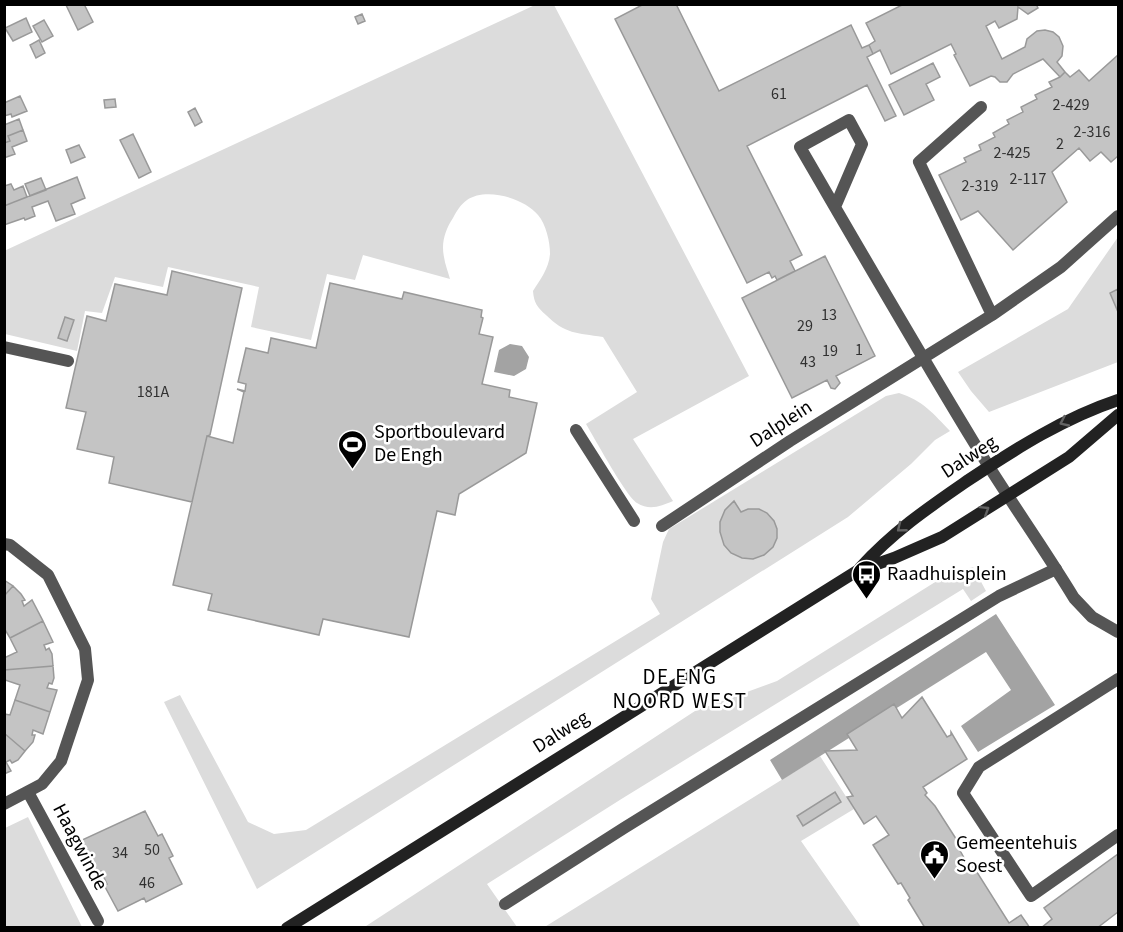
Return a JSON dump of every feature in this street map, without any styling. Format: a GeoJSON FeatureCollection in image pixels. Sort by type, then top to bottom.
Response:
{"type":"FeatureCollection","features":[{"type":"Feature","properties":{"kind":"street"},"geometry":{"type":"LineString","coordinates":[[981,107],[919,162],[992,315]]}},
{"type":"Feature","properties":{"kind":"street"},"geometry":{"type":"LineString","coordinates":[[835,207],[862,144],[849,120],[800,147],[835,207],[923,357],[989,466],[1074,598],[1092,617],[1119,632]]}},
{"type":"Feature","properties":{"kind":"street","name":"Dalplein"},"geometry":{"type":"LineString","coordinates":[[662,526],[790,441],[992,315],[1061,267],[1119,216]]}},
{"type":"Feature","properties":{"kind":"street"},"geometry":{"type":"LineString","coordinates":[[4,347],[68,362]]}},
{"type":"Feature","properties":{"kind":"street","name":"Dalweg"},"geometry":{"type":"LineString","coordinates":[[857,571],[884,542],[928,507],[989,466],[1048,430],[1100,406],[1119,400]]}},
{"type":"Feature","properties":{"kind":"street","name":"Dalweg"},"geometry":{"type":"LineString","coordinates":[[287,927],[857,571],[942,537],[1069,457],[1119,415]]}},
{"type":"Feature","properties":{"kind":"street"},"geometry":{"type":"LineString","coordinates":[[576,430],[634,521]]}},
{"type":"Feature","properties":{"kind":"street","name":"Haagwinde"},"geometry":{"type":"LineString","coordinates":[[4,544],[10,546],[48,575],[86,649],[88,680],[61,761],[42,784],[4,804]]}},
{"type":"Feature","properties":{"kind":"street"},"geometry":{"type":"LineString","coordinates":[[505,904],[999,596],[1056,569]]}},
{"type":"Feature","properties":{"kind":"street"},"geometry":{"type":"LineString","coordinates":[[1119,679],[979,767],[963,793],[1031,896],[1119,835]]}},
{"type":"Feature","properties":{"kind":"street","name":"Haagwinde"},"geometry":{"type":"LineString","coordinates":[[28,792],[98,921]]}},
{"type":"Feature","properties":{"kind":"shaded area"},"geometry":{"type":"Polygon","coordinates":[[[535,5],[554,5],[749,376],[633,439],[673,501],[651,507],[637,503],[618,479],[586,424],[637,392],[603,337],[579,333],[559,326],[538,307],[533,291],[548,264],[550,249],[547,233],[541,219],[532,209],[504,196],[484,194],[475,196],[457,211],[443,242],[444,260],[450,279],[363,255],[355,280],[327,274],[311,340],[251,327],[259,287],[168,267],[163,287],[115,277],[102,313],[85,311],[77,351],[5,334],[4,251],[535,5]]]}},
{"type":"Feature","properties":{"kind":"shaded area"},"geometry":{"type":"Polygon","coordinates":[[[1118,237],[1118,362],[989,412],[958,372],[1068,309],[1118,237]]]}},
{"type":"Feature","properties":{"kind":"shaded area"},"geometry":{"type":"Polygon","coordinates":[[[510,344],[522,346],[529,357],[526,369],[514,376],[494,372],[499,350],[510,344]]]}},
{"type":"Feature","properties":{"kind":"shaded area"},"geometry":{"type":"Polygon","coordinates":[[[899,393],[921,404],[950,431],[935,440],[911,464],[848,517],[257,889],[164,702],[180,695],[248,822],[274,834],[306,830],[660,614],[651,599],[663,542],[669,529],[886,396],[899,393]]]}},
{"type":"Feature","properties":{"kind":"shaded area"},"geometry":{"type":"Polygon","coordinates":[[[973,567],[986,591],[971,601],[963,589],[487,884],[517,927],[363,928],[695,711],[777,681],[948,574],[973,567]]]}},
{"type":"Feature","properties":{"kind":"shaded area"},"geometry":{"type":"Polygon","coordinates":[[[996,614],[1055,705],[978,752],[961,726],[1011,690],[986,652],[782,780],[770,760],[996,614]]]}},
{"type":"Feature","properties":{"kind":"shaded area"},"geometry":{"type":"Polygon","coordinates":[[[820,756],[854,809],[801,841],[861,927],[543,928],[820,756]]]}},
{"type":"Feature","properties":{"kind":"shaded area"},"geometry":{"type":"Polygon","coordinates":[[[28,817],[82,927],[5,927],[5,828],[28,817]]]}},
{"type":"Feature","properties":{"kind":"building"},"geometry":{"type":"Polygon","coordinates":[[[84,4],[93,22],[78,30],[66,5],[84,4]]]}},
{"type":"Feature","properties":{"kind":"building"},"geometry":{"type":"Polygon","coordinates":[[[644,4],[676,4],[719,91],[851,25],[862,48],[869,45],[873,54],[867,57],[896,116],[885,121],[867,85],[747,146],[802,255],[790,261],[795,271],[777,280],[775,276],[772,278],[769,272],[747,283],[615,19],[644,4]]]}},
{"type":"Feature","properties":{"kind":"building"},"geometry":{"type":"Polygon","coordinates":[[[904,4],[1036,4],[1038,8],[1028,14],[1018,7],[1017,19],[999,28],[995,21],[986,26],[1002,59],[1025,47],[1027,39],[1037,31],[1053,32],[1059,37],[1063,46],[1062,56],[1057,62],[1065,72],[1060,77],[1043,59],[1013,74],[1007,82],[1000,82],[991,76],[970,86],[954,55],[956,54],[951,44],[891,74],[880,50],[873,54],[869,45],[875,41],[866,23],[904,4]]]}},
{"type":"Feature","properties":{"kind":"building"},"geometry":{"type":"Polygon","coordinates":[[[362,14],[365,21],[358,24],[355,17],[362,14]]]}},
{"type":"Feature","properties":{"kind":"building"},"geometry":{"type":"Polygon","coordinates":[[[26,18],[32,32],[13,41],[5,28],[26,18]]]}},
{"type":"Feature","properties":{"kind":"building"},"geometry":{"type":"Polygon","coordinates":[[[44,20],[53,36],[42,42],[33,26],[44,20]]]}},
{"type":"Feature","properties":{"kind":"building"},"geometry":{"type":"Polygon","coordinates":[[[39,40],[45,53],[36,58],[30,45],[39,40]]]}},
{"type":"Feature","properties":{"kind":"building"},"geometry":{"type":"Polygon","coordinates":[[[1118,55],[1118,156],[1111,162],[1101,152],[1090,161],[1079,148],[1052,172],[1067,202],[1013,250],[978,211],[961,220],[939,175],[966,162],[964,158],[981,150],[979,145],[995,137],[993,133],[1009,124],[1007,120],[1023,112],[1021,107],[1037,99],[1035,95],[1052,87],[1049,82],[1065,72],[1070,77],[1079,70],[1089,81],[1118,55]]]}},
{"type":"Feature","properties":{"kind":"building"},"geometry":{"type":"Polygon","coordinates":[[[933,63],[940,77],[926,84],[934,100],[904,115],[889,85],[933,63]]]}},
{"type":"Feature","properties":{"kind":"building"},"geometry":{"type":"Polygon","coordinates":[[[20,96],[27,111],[12,117],[11,114],[4,116],[4,103],[20,96]]]}},
{"type":"Feature","properties":{"kind":"building"},"geometry":{"type":"Polygon","coordinates":[[[115,99],[116,107],[105,108],[104,100],[115,99]]]}},
{"type":"Feature","properties":{"kind":"building"},"geometry":{"type":"Polygon","coordinates":[[[195,108],[202,122],[195,126],[188,112],[195,108]]]}},
{"type":"Feature","properties":{"kind":"building"},"geometry":{"type":"Polygon","coordinates":[[[19,119],[23,130],[8,136],[10,141],[4,143],[4,125],[19,119]]]}},
{"type":"Feature","properties":{"kind":"building"},"geometry":{"type":"Polygon","coordinates":[[[23,130],[27,141],[12,147],[15,154],[4,158],[4,143],[10,141],[8,136],[23,130]]]}},
{"type":"Feature","properties":{"kind":"building"},"geometry":{"type":"Polygon","coordinates":[[[133,134],[151,172],[139,178],[120,140],[133,134]]]}},
{"type":"Feature","properties":{"kind":"building"},"geometry":{"type":"Polygon","coordinates":[[[79,145],[85,157],[71,163],[66,150],[79,145]]]}},
{"type":"Feature","properties":{"kind":"building"},"geometry":{"type":"Polygon","coordinates":[[[77,177],[85,198],[71,204],[75,214],[56,221],[48,201],[32,207],[35,216],[4,225],[4,206],[77,177]]]}},
{"type":"Feature","properties":{"kind":"building"},"geometry":{"type":"Polygon","coordinates":[[[41,178],[46,190],[30,196],[25,184],[41,178]]]}},
{"type":"Feature","properties":{"kind":"building"},"geometry":{"type":"Polygon","coordinates":[[[11,184],[14,190],[23,186],[27,197],[4,206],[4,186],[11,184]]]}},
{"type":"Feature","properties":{"kind":"building"},"geometry":{"type":"Polygon","coordinates":[[[825,256],[875,356],[836,376],[840,383],[835,389],[831,388],[827,380],[792,398],[742,298],[825,256]]]}},
{"type":"Feature","properties":{"kind":"building"},"geometry":{"type":"Polygon","coordinates":[[[172,271],[242,288],[210,435],[207,436],[192,502],[109,483],[114,457],[77,449],[86,412],[66,408],[87,316],[106,321],[115,284],[167,295],[172,271]]]}},
{"type":"Feature","properties":{"kind":"building"},"geometry":{"type":"Polygon","coordinates":[[[330,283],[402,299],[404,292],[482,310],[481,317],[483,318],[479,334],[493,337],[482,384],[510,390],[509,397],[537,403],[526,453],[459,494],[455,515],[437,511],[409,637],[323,619],[319,635],[208,610],[212,594],[173,585],[207,436],[233,443],[244,392],[237,389],[245,391],[246,384],[238,382],[246,348],[268,353],[271,338],[316,348],[330,283]]]}},
{"type":"Feature","properties":{"kind":"building"},"geometry":{"type":"Polygon","coordinates":[[[1118,289],[1118,312],[1110,293],[1118,289]]]}},
{"type":"Feature","properties":{"kind":"building"},"geometry":{"type":"Polygon","coordinates":[[[65,317],[74,320],[67,341],[58,338],[65,317]]]}},
{"type":"Feature","properties":{"kind":"building"},"geometry":{"type":"Polygon","coordinates":[[[734,501],[741,512],[748,509],[759,509],[767,513],[774,521],[777,538],[773,547],[764,555],[753,559],[742,558],[731,553],[724,545],[720,522],[725,510],[734,501]]]}},
{"type":"Feature","properties":{"kind":"building"},"geometry":{"type":"Polygon","coordinates":[[[4,580],[13,586],[4,596],[4,580]]]}},
{"type":"Feature","properties":{"kind":"building"},"geometry":{"type":"Polygon","coordinates":[[[13,586],[25,600],[22,601],[24,606],[32,600],[43,621],[10,638],[4,628],[4,596],[13,586]]]}},
{"type":"Feature","properties":{"kind":"building"},"geometry":{"type":"Polygon","coordinates":[[[43,621],[53,642],[44,645],[46,650],[49,648],[52,654],[53,666],[4,670],[4,658],[17,652],[10,638],[43,621]]]}},
{"type":"Feature","properties":{"kind":"building"},"geometry":{"type":"Polygon","coordinates":[[[53,666],[54,678],[52,684],[49,683],[47,688],[57,690],[50,712],[15,700],[20,685],[5,680],[4,670],[53,666]]]}},
{"type":"Feature","properties":{"kind":"building"},"geometry":{"type":"Polygon","coordinates":[[[922,697],[947,737],[951,735],[951,732],[967,759],[923,787],[927,793],[925,795],[935,806],[960,845],[958,847],[967,863],[970,861],[1009,923],[1021,915],[1030,928],[925,928],[908,900],[910,898],[901,883],[898,884],[873,845],[889,835],[876,816],[864,824],[847,797],[853,796],[825,751],[857,750],[847,734],[894,704],[902,718],[922,697]]]}},
{"type":"Feature","properties":{"kind":"building"},"geometry":{"type":"Polygon","coordinates":[[[15,700],[50,712],[43,734],[33,730],[32,735],[35,735],[33,742],[25,751],[4,733],[4,714],[10,715],[15,700]]]}},
{"type":"Feature","properties":{"kind":"building"},"geometry":{"type":"Polygon","coordinates":[[[4,733],[25,751],[18,760],[12,763],[10,760],[6,762],[11,771],[4,774],[4,733]]]}},
{"type":"Feature","properties":{"kind":"building"},"geometry":{"type":"Polygon","coordinates":[[[835,792],[841,802],[803,826],[797,816],[835,792]]]}},
{"type":"Feature","properties":{"kind":"building"},"geometry":{"type":"Polygon","coordinates":[[[145,811],[158,836],[162,834],[173,856],[169,858],[182,884],[146,902],[144,898],[118,911],[104,885],[107,884],[101,871],[98,873],[82,840],[145,811]]]}},
{"type":"Feature","properties":{"kind":"building"},"geometry":{"type":"Polygon","coordinates":[[[1118,854],[1118,912],[1097,928],[1041,928],[1052,919],[1044,908],[1118,854]]]}},
{"type":"Feature","properties":{"kind":"place","name":"Sportboulevard De Engh"},"geometry":{"type":"Point","coordinates":[353,470]}},
{"type":"Feature","properties":{"kind":"place","name":"Raadhuisplein"},"geometry":{"type":"Point","coordinates":[866,600]}},
{"type":"Feature","properties":{"kind":"place","name":"Gemeentehuis Soest"},"geometry":{"type":"Point","coordinates":[935,880]}},
{"type":"Feature","properties":{"kind":"district","name":"DE ENG NOORD WEST"},"geometry":{"type":"Point","coordinates":[680,689]}}]}
